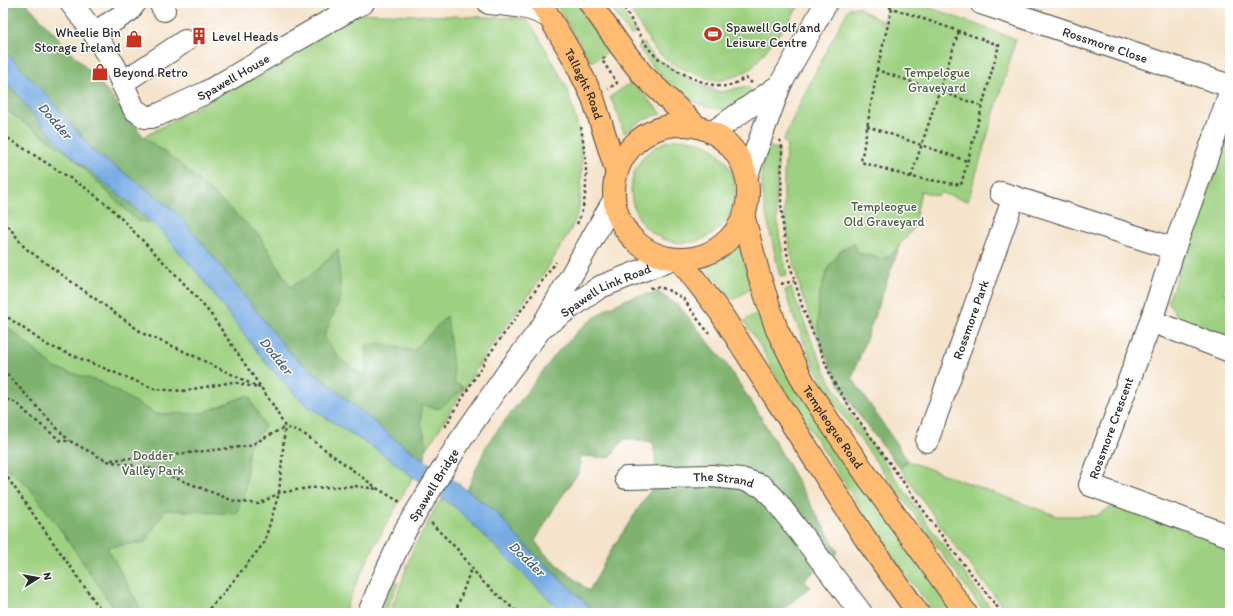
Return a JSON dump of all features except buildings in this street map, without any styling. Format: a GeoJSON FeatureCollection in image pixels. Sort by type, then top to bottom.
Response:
{"type":"FeatureCollection","features":[{"type":"Feature","properties":{"kind":"main road"},"geometry":{"type":"LineString","coordinates":[[590,3],[643,75],[704,129],[728,143],[740,158],[747,175],[749,197],[744,218],[734,236],[719,249],[700,257],[676,260],[654,254],[639,244],[626,232],[618,216],[614,200],[616,170],[627,152],[640,138],[657,129],[676,124],[704,129]]}},
{"type":"Feature","properties":{"kind":"main road","name":"Tallaght Road"},"geometry":{"type":"LineString","coordinates":[[545,10],[573,57],[593,98],[616,170]]}},
{"type":"Feature","properties":{"kind":"main road","name":"Templeogue Road"},"geometry":{"type":"LineString","coordinates":[[744,218],[759,275],[777,330],[804,383],[868,477],[966,613]]}},
{"type":"Feature","properties":{"kind":"main road"},"geometry":{"type":"LineString","coordinates":[[676,260],[720,312],[865,538],[918,613]]}},
{"type":"Feature","properties":{"kind":"street"},"geometry":{"type":"LineString","coordinates":[[71,3],[94,33],[115,67],[122,83],[185,41]]}},
{"type":"Feature","properties":{"kind":"street","name":"Spawell House"},"geometry":{"type":"LineString","coordinates":[[122,83],[134,109],[145,117],[151,117],[207,92],[363,3]]}},
{"type":"Feature","properties":{"kind":"street"},"geometry":{"type":"LineString","coordinates":[[747,175],[780,85],[826,3]]}},
{"type":"Feature","properties":{"kind":"street","name":"Rossmore Close"},"geometry":{"type":"LineString","coordinates":[[981,3],[1230,86]]}},
{"type":"Feature","properties":{"kind":"street"},"geometry":{"type":"LineString","coordinates":[[504,4],[545,10]]}},
{"type":"Feature","properties":{"kind":"street"},"geometry":{"type":"LineString","coordinates":[[94,33],[132,7]]}},
{"type":"Feature","properties":{"kind":"street"},"geometry":{"type":"LineString","coordinates":[[704,129],[780,85]]}},
{"type":"Feature","properties":{"kind":"street","name":"Rossmore Crescent"},"geometry":{"type":"LineString","coordinates":[[1230,93],[1174,249],[1151,321],[1090,485],[1230,536]]}},
{"type":"Feature","properties":{"kind":"street","name":"Rossmore Park"},"geometry":{"type":"LineString","coordinates":[[927,442],[1008,195],[1174,249]]}},
{"type":"Feature","properties":{"kind":"street","name":"Spawell Link Road"},"geometry":{"type":"LineString","coordinates":[[452,435],[508,372],[542,327],[614,200]]}},
{"type":"Feature","properties":{"kind":"street","name":"Spawell Link Road"},"geometry":{"type":"LineString","coordinates":[[542,327],[600,287],[676,260]]}},
{"type":"Feature","properties":{"kind":"street"},"geometry":{"type":"LineString","coordinates":[[1151,321],[1230,351]]}},
{"type":"Feature","properties":{"kind":"street","name":"Spawell Bridge"},"geometry":{"type":"LineString","coordinates":[[369,613],[406,529],[452,435]]}},
{"type":"Feature","properties":{"kind":"street","name":"The Strand"},"geometry":{"type":"LineString","coordinates":[[626,478],[712,476],[741,479],[762,486],[773,497],[861,613]]}},
{"type":"Feature","properties":{"kind":"path"},"geometry":{"type":"LineString","coordinates":[[621,3],[650,51],[660,60],[692,78],[715,85],[727,86],[746,78]]}},
{"type":"Feature","properties":{"kind":"path"},"geometry":{"type":"LineString","coordinates":[[890,8],[959,31],[999,45],[961,185],[911,177],[861,162],[877,70],[890,8]]}},
{"type":"Feature","properties":{"kind":"path"},"geometry":{"type":"LineString","coordinates":[[911,177],[959,31]]}},
{"type":"Feature","properties":{"kind":"path"},"geometry":{"type":"LineString","coordinates":[[606,57],[602,60],[617,83],[606,90]]}},
{"type":"Feature","properties":{"kind":"path"},"geometry":{"type":"LineString","coordinates":[[877,70],[982,106]]}},
{"type":"Feature","properties":{"kind":"path"},"geometry":{"type":"LineString","coordinates":[[575,229],[581,216],[587,170],[580,121]]}},
{"type":"Feature","properties":{"kind":"path"},"geometry":{"type":"LineString","coordinates":[[867,126],[967,161]]}},
{"type":"Feature","properties":{"kind":"path"},"geometry":{"type":"LineString","coordinates":[[783,134],[780,142],[782,147],[781,203],[788,258],[803,309],[832,379],[850,408],[947,544],[1002,613]]}},
{"type":"Feature","properties":{"kind":"path"},"geometry":{"type":"LineString","coordinates":[[3,135],[87,189],[110,207],[179,278],[210,313],[273,405],[285,427],[279,493],[264,543],[222,595],[205,613]]}},
{"type":"Feature","properties":{"kind":"path"},"geometry":{"type":"LineString","coordinates":[[3,222],[9,227],[25,248],[144,334],[177,348],[262,389]]}},
{"type":"Feature","properties":{"kind":"path"},"geometry":{"type":"LineString","coordinates":[[452,435],[488,356],[560,257]]}},
{"type":"Feature","properties":{"kind":"path"},"geometry":{"type":"LineString","coordinates":[[784,284],[794,281]]}},
{"type":"Feature","properties":{"kind":"path"},"geometry":{"type":"LineString","coordinates":[[645,289],[658,287],[666,289],[683,298],[699,321],[713,336]]}},
{"type":"Feature","properties":{"kind":"path"},"geometry":{"type":"LineString","coordinates":[[3,314],[46,345],[155,388],[182,391],[233,382],[262,389]]}},
{"type":"Feature","properties":{"kind":"path"},"geometry":{"type":"LineString","coordinates":[[3,370],[70,441],[107,460],[153,469],[234,501],[260,504],[279,493],[309,488],[354,486],[378,489]]}},
{"type":"Feature","properties":{"kind":"path"},"geometry":{"type":"LineString","coordinates":[[3,395],[8,400],[17,403],[30,416],[61,441],[70,441]]}},
{"type":"Feature","properties":{"kind":"path"},"geometry":{"type":"LineString","coordinates":[[107,460],[249,446],[285,427],[304,434],[378,489],[404,504]]}},
{"type":"Feature","properties":{"kind":"path"},"geometry":{"type":"LineString","coordinates":[[3,474],[7,477],[103,613]]}},
{"type":"Feature","properties":{"kind":"path"},"geometry":{"type":"LineString","coordinates":[[435,525],[459,551],[481,580],[518,613]]}},
{"type":"Feature","properties":{"kind":"path"},"geometry":{"type":"LineString","coordinates":[[455,613],[472,568]]}},
{"type":"Feature","properties":{"kind":"green space"},"geometry":{"type":"Polygon","coordinates":[[[3,3],[26,3],[102,85],[144,137],[178,162],[260,236],[290,287],[310,276],[338,249],[341,297],[324,336],[339,358],[365,377],[367,345],[378,343],[413,351],[447,316],[455,383],[464,388],[439,409],[421,405],[421,423],[426,441],[425,460],[397,441],[290,353],[178,214],[147,189],[94,152],[79,133],[3,49],[3,3]]]}},
{"type":"Feature","properties":{"kind":"green space"},"geometry":{"type":"Polygon","coordinates":[[[555,3],[576,3],[609,51],[591,62],[555,3]]]}},
{"type":"Feature","properties":{"kind":"green space"},"geometry":{"type":"Polygon","coordinates":[[[608,3],[617,3],[636,32],[631,36],[608,3]]]}},
{"type":"Feature","properties":{"kind":"green space","name":"Spawell Golf and Leisure Centre"},"geometry":{"type":"Polygon","coordinates":[[[626,3],[801,3],[786,25],[752,68],[740,75],[718,81],[699,76],[671,63],[655,50],[626,3]]]}},
{"type":"Feature","properties":{"kind":"green space"},"geometry":{"type":"Polygon","coordinates":[[[890,3],[917,3],[1016,39],[968,201],[941,193],[937,196],[921,191],[913,229],[891,255],[883,259],[858,253],[852,243],[818,326],[822,343],[820,344],[802,295],[791,253],[784,213],[784,172],[787,145],[783,141],[806,91],[849,8],[858,7],[882,22],[890,3]]]}},
{"type":"Feature","properties":{"kind":"green space"},"geometry":{"type":"Polygon","coordinates":[[[353,13],[525,19],[533,27],[566,86],[581,142],[581,190],[578,214],[570,231],[546,271],[485,355],[422,457],[144,137],[239,83],[353,13]]]}},
{"type":"Feature","properties":{"kind":"green space"},"geometry":{"type":"Polygon","coordinates":[[[644,43],[655,58],[715,91],[723,92],[746,86],[755,93],[734,107],[720,109],[706,106],[692,100],[679,92],[655,69],[638,47],[644,43]]]}},
{"type":"Feature","properties":{"kind":"green space","name":"Dodder Valley Park"},"geometry":{"type":"Polygon","coordinates":[[[3,77],[134,207],[161,231],[200,276],[266,363],[305,404],[386,456],[413,477],[367,561],[344,613],[3,613],[3,77]]]}},
{"type":"Feature","properties":{"kind":"green space"},"geometry":{"type":"Polygon","coordinates":[[[3,77],[39,121],[153,223],[137,221],[69,154],[3,108],[3,77]]]}},
{"type":"Feature","properties":{"kind":"green space"},"geometry":{"type":"Polygon","coordinates":[[[632,82],[662,114],[642,121],[624,133],[618,114],[610,97],[632,82]]]}},
{"type":"Feature","properties":{"kind":"green space"},"geometry":{"type":"Polygon","coordinates":[[[1230,132],[1230,277],[1223,292],[1230,295],[1230,341],[1180,322],[1168,301],[1230,132]]]}},
{"type":"Feature","properties":{"kind":"green space"},"geometry":{"type":"Polygon","coordinates":[[[683,139],[703,143],[712,147],[720,154],[727,162],[731,171],[735,191],[731,211],[727,220],[720,228],[712,235],[703,239],[683,243],[663,239],[654,235],[646,228],[639,220],[635,211],[631,191],[635,171],[639,162],[646,154],[654,147],[663,143],[683,139]]]}},
{"type":"Feature","properties":{"kind":"green space"},"geometry":{"type":"Polygon","coordinates":[[[766,146],[779,149],[776,204],[779,234],[787,275],[780,276],[764,205],[762,189],[762,165],[766,146]]]}},
{"type":"Feature","properties":{"kind":"green space"},"geometry":{"type":"Polygon","coordinates":[[[853,243],[858,253],[883,259],[891,255],[900,245],[852,378],[908,461],[900,468],[864,422],[841,388],[820,344],[822,343],[818,326],[819,296],[828,268],[840,251],[853,243]]]}},
{"type":"Feature","properties":{"kind":"green space"},"geometry":{"type":"Polygon","coordinates":[[[739,244],[751,289],[733,300],[704,266],[724,258],[733,252],[739,244]]]}},
{"type":"Feature","properties":{"kind":"green space"},"geometry":{"type":"Polygon","coordinates":[[[791,288],[812,342],[830,381],[848,411],[937,537],[994,613],[986,613],[977,602],[839,410],[815,368],[792,313],[785,290],[791,288]]]}},
{"type":"Feature","properties":{"kind":"green space"},"geometry":{"type":"Polygon","coordinates":[[[658,292],[680,307],[725,362],[761,417],[838,552],[804,580],[810,587],[779,613],[596,613],[521,541],[498,514],[467,490],[487,444],[559,350],[581,328],[606,309],[629,298],[658,292]],[[624,439],[609,458],[581,456],[579,472],[556,505],[535,541],[545,554],[589,591],[613,547],[656,482],[657,476],[653,442],[624,439]]]}},
{"type":"Feature","properties":{"kind":"green space"},"geometry":{"type":"Polygon","coordinates":[[[761,310],[954,613],[935,613],[896,562],[776,376],[762,349],[744,321],[761,310]]]}},
{"type":"Feature","properties":{"kind":"green space"},"geometry":{"type":"Polygon","coordinates":[[[3,323],[55,368],[101,382],[156,414],[202,413],[248,395],[265,427],[249,446],[245,493],[236,514],[165,510],[145,542],[107,547],[143,613],[117,613],[63,533],[29,487],[3,465],[3,323]]]}},
{"type":"Feature","properties":{"kind":"green space"},"geometry":{"type":"Polygon","coordinates":[[[908,461],[1057,516],[1096,516],[1118,503],[1230,547],[1230,613],[1008,613],[956,547],[900,468],[908,461]]]}},
{"type":"Feature","properties":{"kind":"green space"},"geometry":{"type":"Polygon","coordinates":[[[457,483],[498,514],[521,541],[596,613],[389,613],[400,587],[412,551],[438,504],[457,483]]]}},
{"type":"Feature","properties":{"kind":"green space"},"geometry":{"type":"Polygon","coordinates":[[[394,581],[398,583],[385,613],[378,613],[394,581]]]}},
{"type":"Feature","properties":{"kind":"water","name":"Dodder"},"geometry":{"type":"Polygon","coordinates":[[[3,49],[45,93],[94,152],[147,189],[178,214],[290,353],[397,441],[467,490],[498,514],[521,541],[596,613],[563,613],[456,508],[386,456],[305,404],[266,363],[200,276],[161,231],[69,154],[39,121],[3,77],[3,49]]]}},
{"type":"Feature","properties":{"kind":"place","name":"Spawell Golf and Leisure Centre"},"geometry":{"type":"Point","coordinates":[713,34]}},
{"type":"Feature","properties":{"kind":"place","name":"Level Heads"},"geometry":{"type":"Point","coordinates":[199,36]}},
{"type":"Feature","properties":{"kind":"place","name":"Wheelie Bin Storage Ireland"},"geometry":{"type":"Point","coordinates":[134,39]}},
{"type":"Feature","properties":{"kind":"place","name":"Beyond Retro"},"geometry":{"type":"Point","coordinates":[100,72]}},
{"type":"Feature","properties":{"kind":"park label","name":"Tempelogue Graveyard"},"geometry":{"type":"Point","coordinates":[937,80]}},
{"type":"Feature","properties":{"kind":"park label","name":"Templeogue Old Graveyard"},"geometry":{"type":"Point","coordinates":[884,214]}}]}
